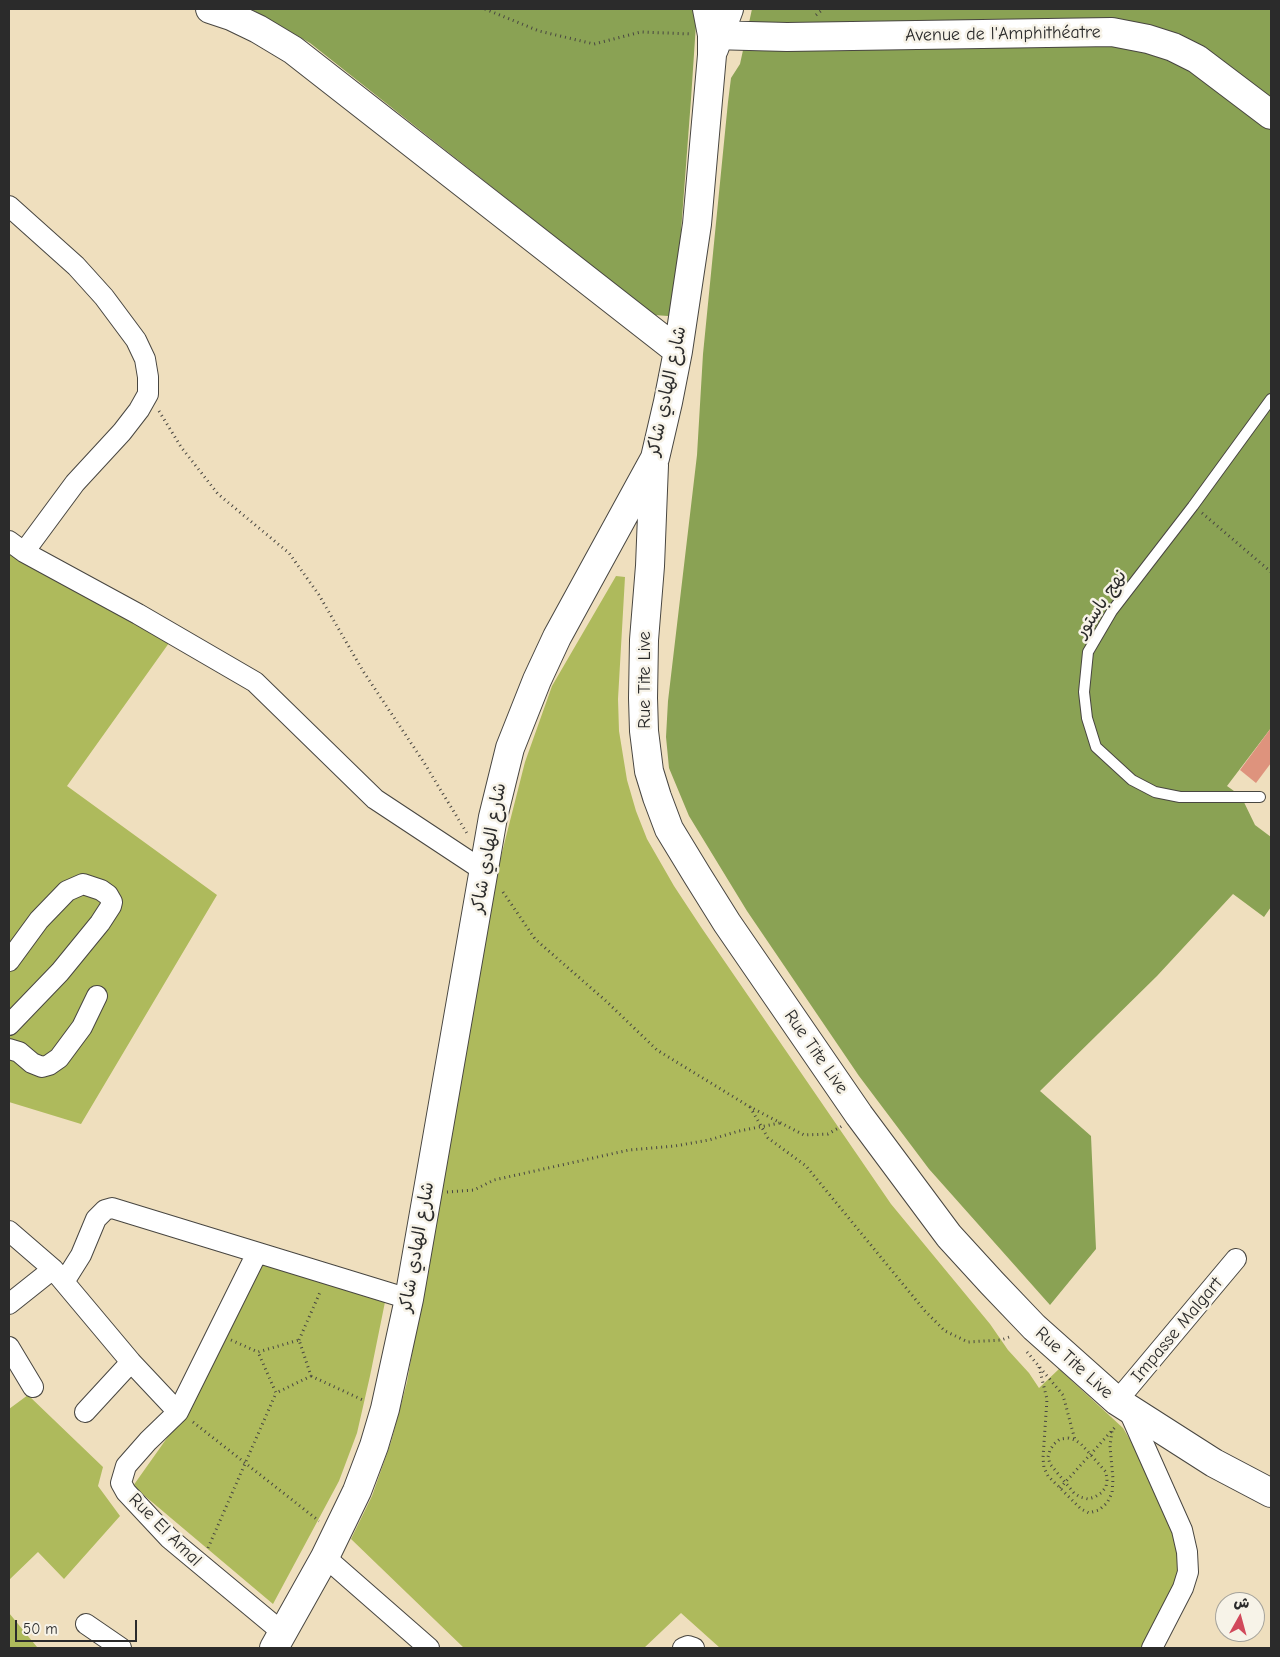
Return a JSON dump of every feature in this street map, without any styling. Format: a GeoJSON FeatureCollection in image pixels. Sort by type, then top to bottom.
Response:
{"type":"FeatureCollection","features":[{"type":"Feature","properties":{"kind":"street"},"geometry":{"type":"LineString","coordinates":[[210,9],[231,16],[258,29],[293,50],[678,351]]}},
{"type":"Feature","properties":{"kind":"street"},"geometry":{"type":"LineString","coordinates":[[707,9],[714,42]]}},
{"type":"Feature","properties":{"kind":"street"},"geometry":{"type":"LineString","coordinates":[[714,42],[730,9]]}},
{"type":"Feature","properties":{"kind":"street","name":"Avenue de l'Amphithéatre"},"geometry":{"type":"LineString","coordinates":[[714,42],[787,37],[1112,32],[1148,39],[1174,47],[1197,59],[1271,115]]}},
{"type":"Feature","properties":{"kind":"street","name":"شارع الهادي شاكر"},"geometry":{"type":"LineString","coordinates":[[278,1640],[357,1491],[374,1446],[385,1409],[409,1299],[493,817],[501,781],[519,721],[557,637],[655,458],[678,351],[697,224],[714,42]]}},
{"type":"Feature","properties":{"kind":"street"},"geometry":{"type":"LineString","coordinates":[[9,206],[76,266],[104,297],[136,340],[145,359],[148,377],[148,394],[139,410],[122,432],[16,547],[154,623],[255,682],[375,799],[485,869]]}},
{"type":"Feature","properties":{"kind":"street","name":"Rue Tite Live"},"geometry":{"type":"LineString","coordinates":[[655,458],[650,566],[644,640],[644,731],[650,771],[669,829],[722,915],[859,1115],[949,1236],[1034,1327],[1123,1405],[1214,1463],[1271,1493]]}},
{"type":"Feature","properties":{"kind":"street"},"geometry":{"type":"LineString","coordinates":[[9,961],[40,920],[67,891],[82,884],[101,890],[108,895],[112,902],[111,906],[100,923],[60,972],[9,1025]]}},
{"type":"Feature","properties":{"kind":"street"},"geometry":{"type":"LineString","coordinates":[[9,1049],[18,1052],[32,1063],[42,1066],[49,1065],[59,1058],[82,1027],[97,996]]}},
{"type":"Feature","properties":{"kind":"street"},"geometry":{"type":"LineString","coordinates":[[9,1304],[58,1275],[81,1255],[96,1220],[105,1210],[112,1208],[409,1299]]}},
{"type":"Feature","properties":{"kind":"street"},"geometry":{"type":"LineString","coordinates":[[9,1231],[58,1275],[131,1362],[178,1412]]}},
{"type":"Feature","properties":{"kind":"street","name":"Rue El Amal"},"geometry":{"type":"LineString","coordinates":[[257,1253],[178,1412],[148,1440],[126,1466],[121,1483],[126,1492],[151,1520],[278,1640]]}},
{"type":"Feature","properties":{"kind":"street","name":"Impasse Malgart"},"geometry":{"type":"LineString","coordinates":[[1123,1405],[1236,1260]]}},
{"type":"Feature","properties":{"kind":"street"},"geometry":{"type":"LineString","coordinates":[[9,1347],[33,1387]]}},
{"type":"Feature","properties":{"kind":"street"},"geometry":{"type":"LineString","coordinates":[[85,1412],[131,1362]]}},
{"type":"Feature","properties":{"kind":"street"},"geometry":{"type":"LineString","coordinates":[[1123,1405],[1182,1530],[1187,1552],[1188,1572],[1183,1588],[1152,1648]]}},
{"type":"Feature","properties":{"kind":"street"},"geometry":{"type":"LineString","coordinates":[[330,1545],[429,1648]]}},
{"type":"Feature","properties":{"kind":"street"},"geometry":{"type":"LineString","coordinates":[[86,1624],[121,1648]]}},
{"type":"Feature","properties":{"kind":"street"},"geometry":{"type":"LineString","coordinates":[[683,1648],[688,1646],[694,1648]]}},
{"type":"Feature","properties":{"kind":"lane","name":"نهج باستور"},"geometry":{"type":"LineString","coordinates":[[1260,797],[1180,797],[1155,792],[1132,780],[1096,748],[1087,718],[1084,692],[1088,652],[1112,611],[1193,506],[1271,399]]}},
{"type":"Feature","properties":{"kind":"path"},"geometry":{"type":"LineString","coordinates":[[485,9],[538,31],[594,44],[641,32],[714,42]]}},
{"type":"Feature","properties":{"kind":"path"},"geometry":{"type":"LineString","coordinates":[[148,394],[181,447],[218,494],[289,553],[319,595],[363,671],[423,761],[471,840],[485,869],[535,939],[606,1001],[658,1050],[750,1107],[804,1135],[828,1134],[859,1115]]}},
{"type":"Feature","properties":{"kind":"path"},"geometry":{"type":"LineString","coordinates":[[1193,506],[1271,572]]}},
{"type":"Feature","properties":{"kind":"path"},"geometry":{"type":"LineString","coordinates":[[750,1107],[768,1138],[806,1166],[925,1310],[945,1331],[968,1342],[1001,1340],[1034,1327]]}},
{"type":"Feature","properties":{"kind":"path"},"geometry":{"type":"LineString","coordinates":[[427,1191],[461,1192],[474,1190],[494,1180],[629,1150],[675,1146],[709,1140],[739,1130],[781,1123]]}},
{"type":"Feature","properties":{"kind":"path"},"geometry":{"type":"LineString","coordinates":[[327,1274],[299,1340],[311,1376],[385,1409]]}},
{"type":"Feature","properties":{"kind":"path"},"geometry":{"type":"LineString","coordinates":[[216,1333],[258,1352],[299,1340]]}},
{"type":"Feature","properties":{"kind":"path"},"geometry":{"type":"LineString","coordinates":[[258,1352],[276,1393]]}},
{"type":"Feature","properties":{"kind":"path"},"geometry":{"type":"LineString","coordinates":[[1075,1440],[1062,1395],[1039,1366],[1047,1400],[1044,1468],[1048,1476],[1081,1509],[1090,1512],[1098,1510],[1107,1503],[1112,1493],[1113,1479],[1110,1446],[1112,1431]]}},
{"type":"Feature","properties":{"kind":"path"},"geometry":{"type":"LineString","coordinates":[[199,1564],[276,1393],[311,1376]]}},
{"type":"Feature","properties":{"kind":"path"},"geometry":{"type":"LineString","coordinates":[[1060,1488],[1119,1424],[1123,1405]]}},
{"type":"Feature","properties":{"kind":"path"},"geometry":{"type":"LineString","coordinates":[[178,1412],[184,1414],[245,1462],[330,1545]]}},
{"type":"Feature","properties":{"kind":"path"},"geometry":{"type":"LineString","coordinates":[[1068,1438],[1075,1440],[1091,1454],[1106,1472],[1106,1487],[1102,1493],[1088,1499],[1080,1497],[1064,1483],[1050,1464],[1048,1457],[1050,1450],[1060,1439],[1068,1438]]}},
{"type":"Feature","properties":{"kind":"green space"},"geometry":{"type":"Polygon","coordinates":[[[251,9],[695,9],[696,24],[675,311],[668,316],[654,315],[310,43],[251,9]]]}},
{"type":"Feature","properties":{"kind":"green space"},"geometry":{"type":"Polygon","coordinates":[[[752,9],[1271,9],[1271,728],[1227,786],[1241,796],[1255,825],[1271,837],[1271,907],[1264,917],[1233,894],[1157,976],[1040,1091],[1091,1136],[1096,1249],[1050,1305],[929,1169],[859,1076],[747,911],[689,816],[669,768],[666,737],[668,701],[697,455],[703,354],[728,102],[731,78],[740,64],[752,9]]]}},
{"type":"Feature","properties":{"kind":"green space"},"geometry":{"type":"Polygon","coordinates":[[[9,531],[169,643],[67,786],[217,895],[81,1124],[9,1102],[9,531]]]}},
{"type":"Feature","properties":{"kind":"green space"},"geometry":{"type":"Polygon","coordinates":[[[616,576],[625,577],[618,699],[619,731],[627,780],[647,839],[674,886],[701,927],[891,1204],[990,1324],[1008,1350],[1029,1373],[1039,1388],[1059,1369],[1123,1428],[1166,1501],[1182,1573],[1144,1648],[720,1648],[681,1613],[644,1648],[464,1648],[351,1539],[372,1496],[391,1442],[407,1382],[496,876],[525,762],[552,686],[616,576]]]}},
{"type":"Feature","properties":{"kind":"green space"},"geometry":{"type":"Polygon","coordinates":[[[264,1259],[385,1302],[357,1433],[339,1481],[273,1604],[133,1486],[184,1414],[264,1259]]]}},
{"type":"Feature","properties":{"kind":"green space"},"geometry":{"type":"Polygon","coordinates":[[[28,1395],[103,1467],[98,1486],[120,1516],[64,1579],[38,1552],[9,1580],[9,1409],[28,1395]]]}},
{"type":"Feature","properties":{"kind":"green space"},"geometry":{"type":"Polygon","coordinates":[[[9,1613],[37,1647],[39,1648],[9,1648],[9,1613]]]}},
{"type":"Feature","properties":{"kind":"building"},"geometry":{"type":"Polygon","coordinates":[[[1271,728],[1271,763],[1256,783],[1240,770],[1271,728]]]}}]}
